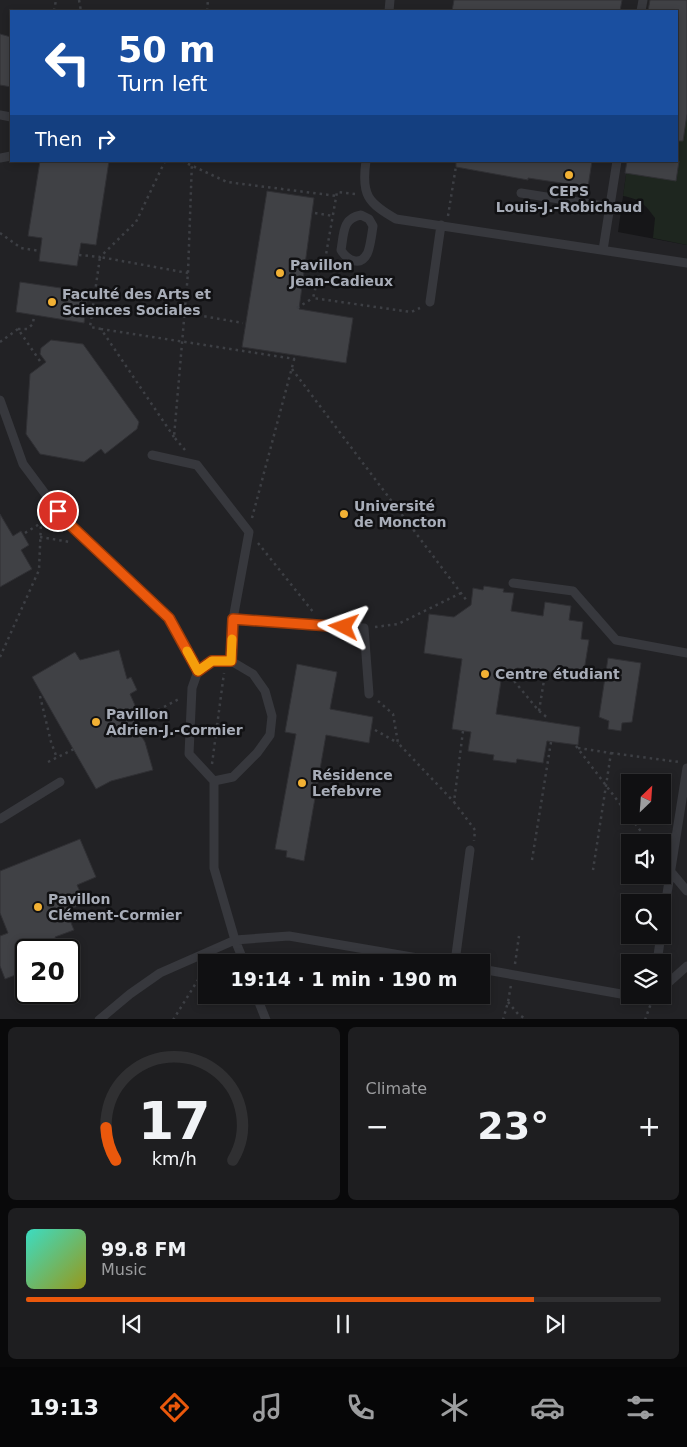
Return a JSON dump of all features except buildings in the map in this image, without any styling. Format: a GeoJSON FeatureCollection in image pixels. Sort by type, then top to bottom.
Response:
{"type":"FeatureCollection","features":[{"type":"Feature","properties":{"kind":"lane"},"geometry":{"type":"LineString","coordinates":[[366,162],[364,176],[368,196],[377,208],[396,219],[687,264]]}},
{"type":"Feature","properties":{"kind":"lane"},"geometry":{"type":"LineString","coordinates":[[603,250],[617,162]]}},
{"type":"Feature","properties":{"kind":"lane"},"geometry":{"type":"LineString","coordinates":[[521,194],[610,207]]}},
{"type":"Feature","properties":{"kind":"lane"},"geometry":{"type":"LineString","coordinates":[[369,219],[377,208]]}},
{"type":"Feature","properties":{"kind":"lane"},"geometry":{"type":"LineString","coordinates":[[361,215],[369,219],[373,226],[367,254],[361,260],[352,261],[345,257],[341,250],[347,221],[350,218],[361,215]]}},
{"type":"Feature","properties":{"kind":"lane"},"geometry":{"type":"LineString","coordinates":[[430,302],[444,226]]}},
{"type":"Feature","properties":{"kind":"lane"},"geometry":{"type":"LineString","coordinates":[[0,400],[23,464],[64,519],[169,618],[198,671]]}},
{"type":"Feature","properties":{"kind":"lane"},"geometry":{"type":"LineString","coordinates":[[152,455],[197,464],[249,532],[233,619],[228,661]]}},
{"type":"Feature","properties":{"kind":"lane"},"geometry":{"type":"LineString","coordinates":[[513,582],[573,591],[616,640],[687,653]]}},
{"type":"Feature","properties":{"kind":"lane"},"geometry":{"type":"LineString","coordinates":[[233,619],[364,628],[369,694]]}},
{"type":"Feature","properties":{"kind":"lane"},"geometry":{"type":"LineString","coordinates":[[212,780],[234,778],[257,753],[270,735],[272,716],[265,691],[253,674],[228,661],[212,661],[198,671],[191,693],[189,754],[212,780],[214,868],[241,954]]}},
{"type":"Feature","properties":{"kind":"lane"},"geometry":{"type":"LineString","coordinates":[[687,768],[671,872],[687,891]]}},
{"type":"Feature","properties":{"kind":"lane"},"geometry":{"type":"LineString","coordinates":[[0,819],[60,782]]}},
{"type":"Feature","properties":{"kind":"lane"},"geometry":{"type":"LineString","coordinates":[[456,954],[472,846]]}},
{"type":"Feature","properties":{"kind":"lane"},"geometry":{"type":"LineString","coordinates":[[100,1019],[130,994],[160,973],[235,940],[289,936],[394,954]]}},
{"type":"Feature","properties":{"kind":"lane"},"geometry":{"type":"LineString","coordinates":[[671,980],[687,966]]}},
{"type":"Feature","properties":{"kind":"lane"},"geometry":{"type":"LineString","coordinates":[[490,972],[621,994]]}},
{"type":"Feature","properties":{"kind":"lane"},"geometry":{"type":"LineString","coordinates":[[260,1004],[266,1019]]}},
{"type":"Feature","properties":{"kind":"path"},"geometry":{"type":"LineString","coordinates":[[165,162],[136,222],[100,257],[90,327],[295,358],[249,532],[324,626]]}},
{"type":"Feature","properties":{"kind":"path"},"geometry":{"type":"LineString","coordinates":[[184,162],[227,182],[337,196]]}},
{"type":"Feature","properties":{"kind":"path"},"geometry":{"type":"LineString","coordinates":[[174,437],[188,273],[192,162]]}},
{"type":"Feature","properties":{"kind":"path"},"geometry":{"type":"LineString","coordinates":[[444,226],[456,166]]}},
{"type":"Feature","properties":{"kind":"path"},"geometry":{"type":"LineString","coordinates":[[314,213],[350,218]]}},
{"type":"Feature","properties":{"kind":"path"},"geometry":{"type":"LineString","coordinates":[[0,233],[21,248],[40,250]]}},
{"type":"Feature","properties":{"kind":"path"},"geometry":{"type":"LineString","coordinates":[[79,255],[188,273]]}},
{"type":"Feature","properties":{"kind":"path"},"geometry":{"type":"LineString","coordinates":[[297,308],[313,298]]}},
{"type":"Feature","properties":{"kind":"path"},"geometry":{"type":"LineString","coordinates":[[185,313],[243,323]]}},
{"type":"Feature","properties":{"kind":"path"},"geometry":{"type":"LineString","coordinates":[[0,342],[18,329],[27,329],[33,324],[34,315]]}},
{"type":"Feature","properties":{"kind":"path"},"geometry":{"type":"LineString","coordinates":[[18,329],[42,364]]}},
{"type":"Feature","properties":{"kind":"path"},"geometry":{"type":"LineString","coordinates":[[101,329],[174,437],[197,464]]}},
{"type":"Feature","properties":{"kind":"path"},"geometry":{"type":"LineString","coordinates":[[292,369],[467,601]]}},
{"type":"Feature","properties":{"kind":"path"},"geometry":{"type":"LineString","coordinates":[[25,533],[58,511]]}},
{"type":"Feature","properties":{"kind":"path"},"geometry":{"type":"LineString","coordinates":[[0,657],[38,570],[40,522]]}},
{"type":"Feature","properties":{"kind":"path"},"geometry":{"type":"LineString","coordinates":[[40,537],[91,545]]}},
{"type":"Feature","properties":{"kind":"path"},"geometry":{"type":"LineString","coordinates":[[364,628],[398,624],[461,592]]}},
{"type":"Feature","properties":{"kind":"path"},"geometry":{"type":"LineString","coordinates":[[212,780],[228,661]]}},
{"type":"Feature","properties":{"kind":"path"},"geometry":{"type":"LineString","coordinates":[[539,711],[545,674]]}},
{"type":"Feature","properties":{"kind":"path"},"geometry":{"type":"LineString","coordinates":[[510,676],[539,711],[549,720]]}},
{"type":"Feature","properties":{"kind":"path"},"geometry":{"type":"LineString","coordinates":[[141,719],[191,693]]}},
{"type":"Feature","properties":{"kind":"path"},"geometry":{"type":"LineString","coordinates":[[369,694],[393,714],[398,743]]}},
{"type":"Feature","properties":{"kind":"path"},"geometry":{"type":"LineString","coordinates":[[40,696],[51,742],[57,758]]}},
{"type":"Feature","properties":{"kind":"path"},"geometry":{"type":"LineString","coordinates":[[375,730],[380,731],[398,743],[454,802],[475,830],[472,846]]}},
{"type":"Feature","properties":{"kind":"path"},"geometry":{"type":"LineString","coordinates":[[454,802],[463,731]]}},
{"type":"Feature","properties":{"kind":"path"},"geometry":{"type":"LineString","coordinates":[[532,860],[551,742]]}},
{"type":"Feature","properties":{"kind":"path"},"geometry":{"type":"LineString","coordinates":[[643,834],[577,747],[687,763]]}},
{"type":"Feature","properties":{"kind":"path"},"geometry":{"type":"LineString","coordinates":[[48,762],[74,749]]}},
{"type":"Feature","properties":{"kind":"path"},"geometry":{"type":"LineString","coordinates":[[593,870],[611,753]]}},
{"type":"Feature","properties":{"kind":"path"},"geometry":{"type":"LineString","coordinates":[[173,1019],[198,979]]}},
{"type":"Feature","properties":{"kind":"path"},"geometry":{"type":"LineString","coordinates":[[508,1002],[518,1014],[526,1019]]}},
{"type":"Feature","properties":{"kind":"path"},"geometry":{"type":"LineString","coordinates":[[644,1019],[650,1004]]}},
{"type":"Feature","properties":{"kind":"shaded area","name":"Université de Moncton"},"geometry":{"type":"Polygon","coordinates":[[[0,0],[651,0],[650,10],[10,10],[10,162],[628,162],[618,232],[687,245],[687,1019],[0,1019],[0,0]]]}},
{"type":"Feature","properties":{"kind":"shaded area"},"geometry":{"type":"Polygon","coordinates":[[[651,0],[687,0],[687,245],[653,238],[655,218],[642,203],[623,196],[628,162],[678,162],[678,10],[650,10],[651,0]]]}},
{"type":"Feature","properties":{"kind":"slow traffic"},"geometry":{"type":"LineString","coordinates":[[187,651],[198,671],[212,661],[231,661],[232,639]]}},
{"type":"Feature","properties":{"kind":"place","name":"CEPS Louis-J.-Robichaud"},"geometry":{"type":"Point","coordinates":[569,175]}},
{"type":"Feature","properties":{"kind":"place","name":"Pavillon Jean-Cadieux"},"geometry":{"type":"Point","coordinates":[280,273]}},
{"type":"Feature","properties":{"kind":"place","name":"Faculté des Arts et Sciences Sociales"},"geometry":{"type":"Point","coordinates":[52,302]}},
{"type":"Feature","properties":{"kind":"place","name":"Université de Moncton"},"geometry":{"type":"Point","coordinates":[344,514]}},
{"type":"Feature","properties":{"kind":"place","name":"Centre étudiant"},"geometry":{"type":"Point","coordinates":[485,674]}},
{"type":"Feature","properties":{"kind":"place","name":"Pavillon Adrien-J.-Cormier"},"geometry":{"type":"Point","coordinates":[96,722]}},
{"type":"Feature","properties":{"kind":"place","name":"Résidence Lefebvre"},"geometry":{"type":"Point","coordinates":[302,783]}},
{"type":"Feature","properties":{"kind":"place","name":"Pavillon Clément-Cormier"},"geometry":{"type":"Point","coordinates":[38,907]}},
{"type":"Feature","properties":{"kind":"route"},"geometry":{"type":"LineString","coordinates":[[58,511],[64,519],[169,618],[198,671],[212,661],[231,661],[233,619],[344,627]]}}]}
